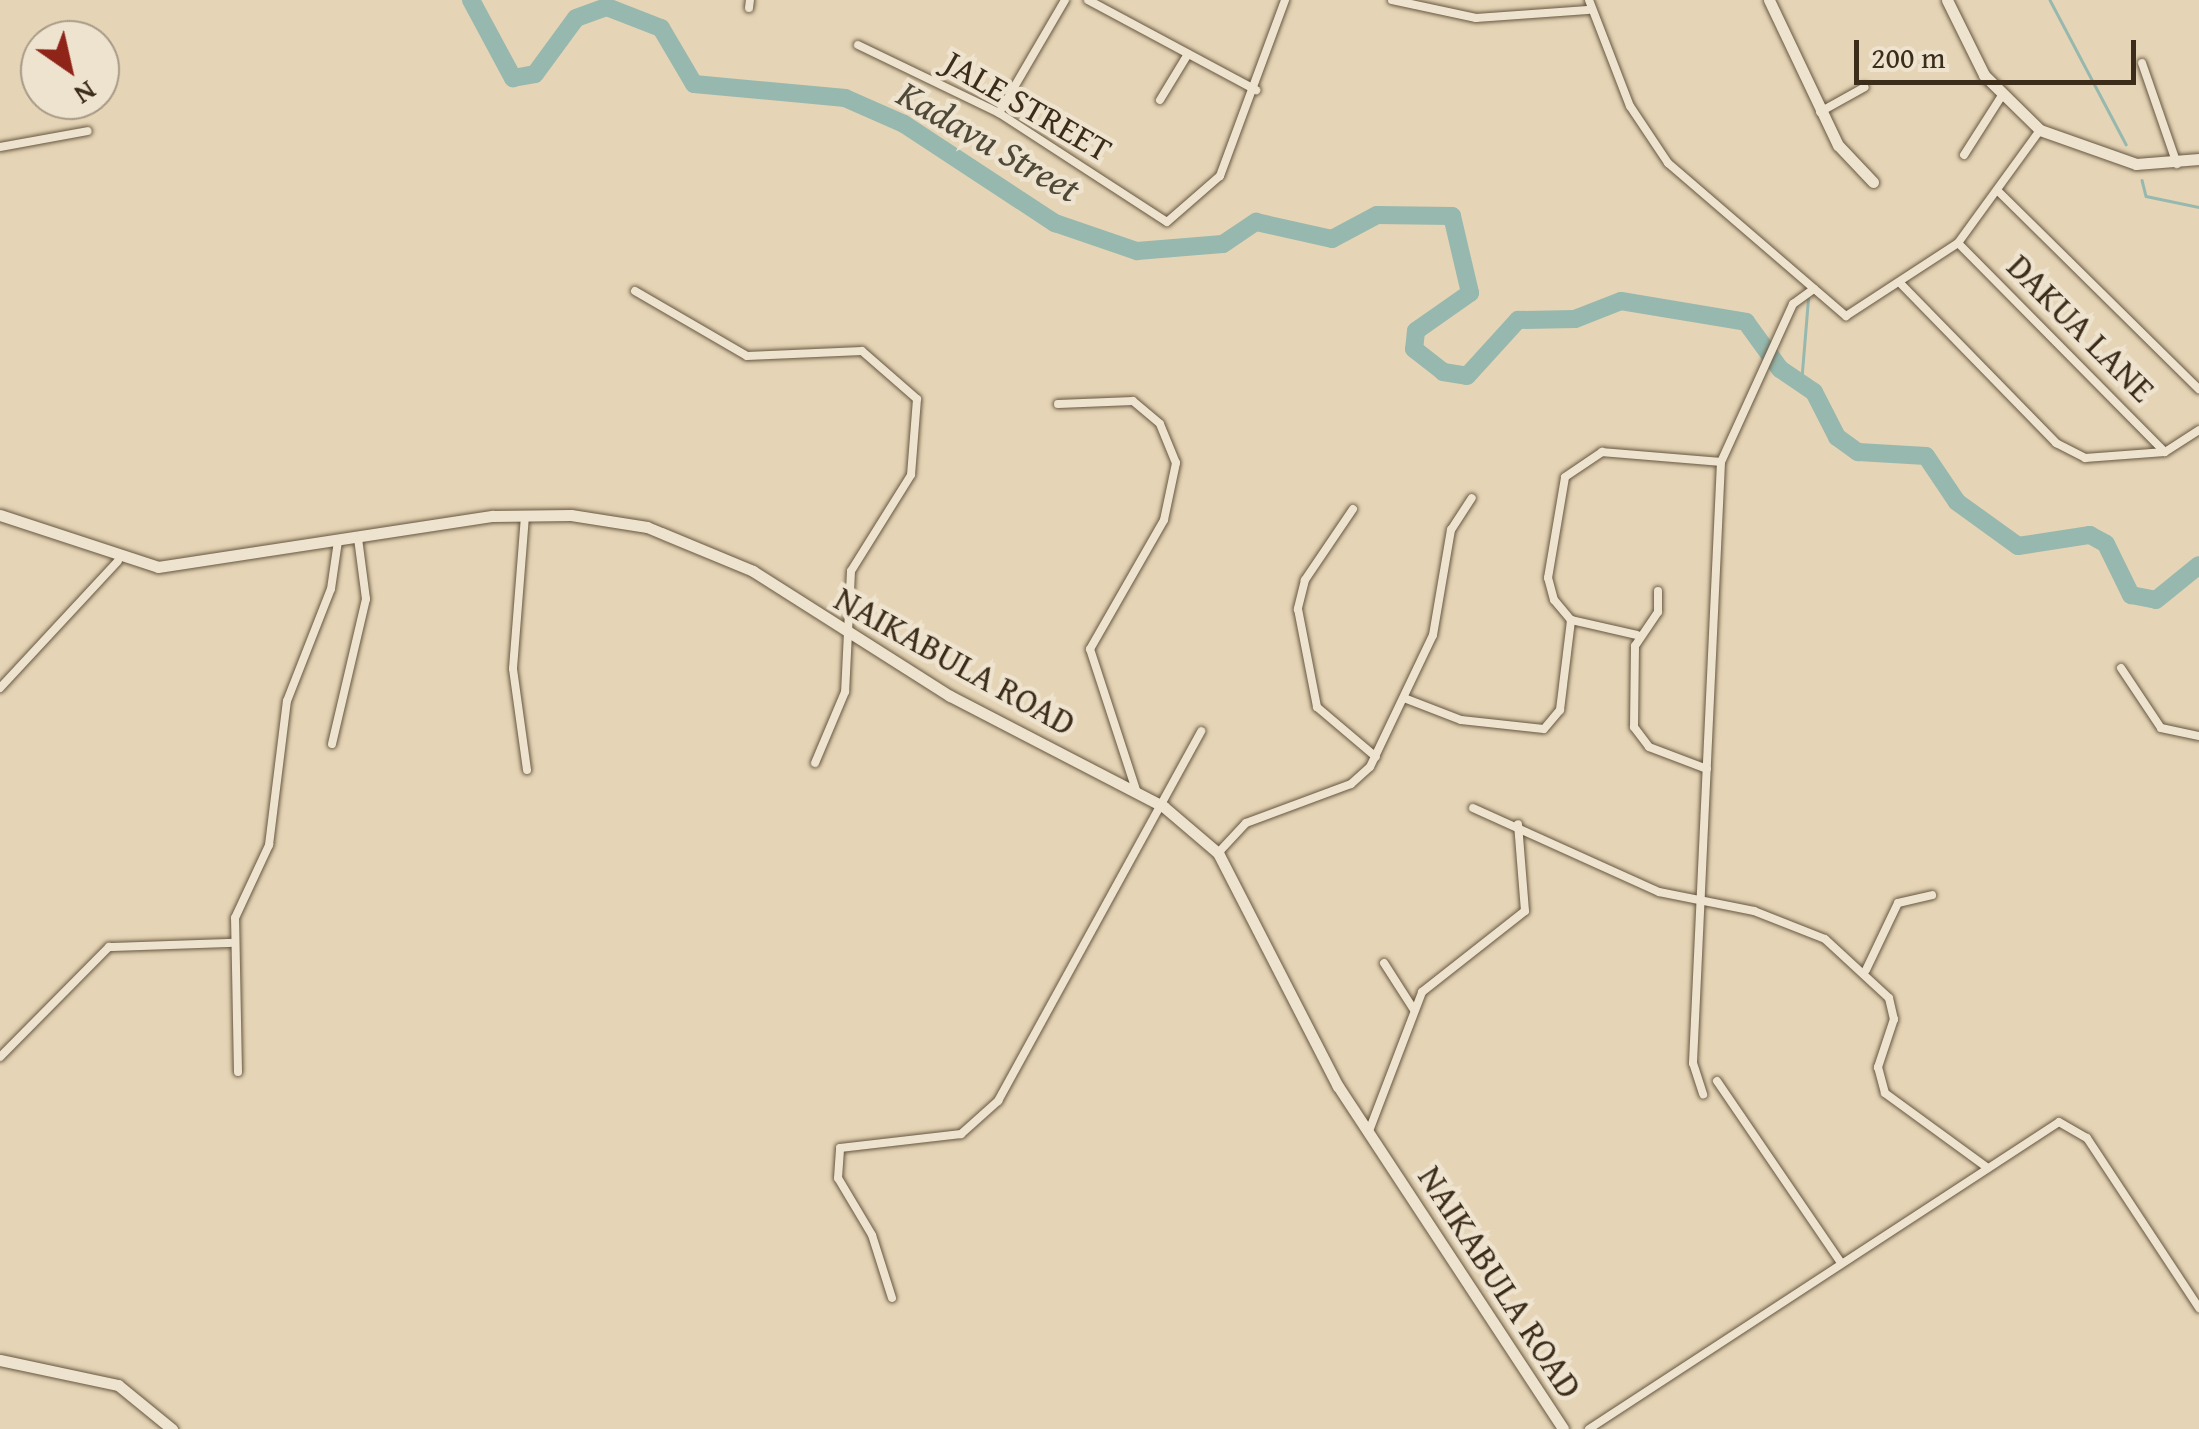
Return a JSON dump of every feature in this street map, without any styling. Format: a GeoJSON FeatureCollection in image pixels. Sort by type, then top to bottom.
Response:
{"type":"FeatureCollection","features":[{"type":"Feature","properties":{"kind":"street"},"geometry":{"type":"LineString","coordinates":[[999,113],[1066,0]]}},
{"type":"Feature","properties":{"kind":"street"},"geometry":{"type":"LineString","coordinates":[[1088,0],[1256,90],[1285,0]]}},
{"type":"Feature","properties":{"kind":"street"},"geometry":{"type":"LineString","coordinates":[[1392,0],[1476,18],[1589,5],[1630,106],[1668,163],[1846,316],[1902,285],[1958,243],[1999,192],[2040,130]]}},
{"type":"Feature","properties":{"kind":"street"},"geometry":{"type":"LineString","coordinates":[[1769,0],[1820,112],[1873,182]]}},
{"type":"Feature","properties":{"kind":"street"},"geometry":{"type":"LineString","coordinates":[[1946,0],[2002,97],[2040,130],[2109,158],[2177,164],[2199,159]]}},
{"type":"Feature","properties":{"kind":"street","name":"JALE STREET"},"geometry":{"type":"LineString","coordinates":[[858,45],[999,113],[1167,222],[1220,176],[1256,90]]}},
{"type":"Feature","properties":{"kind":"street"},"geometry":{"type":"LineString","coordinates":[[1160,100],[1188,54]]}},
{"type":"Feature","properties":{"kind":"street"},"geometry":{"type":"LineString","coordinates":[[2142,63],[2177,164]]}},
{"type":"Feature","properties":{"kind":"street"},"geometry":{"type":"LineString","coordinates":[[1820,112],[1866,87]]}},
{"type":"Feature","properties":{"kind":"street"},"geometry":{"type":"LineString","coordinates":[[1964,155],[2002,97]]}},
{"type":"Feature","properties":{"kind":"street"},"geometry":{"type":"LineString","coordinates":[[0,147],[88,131]]}},
{"type":"Feature","properties":{"kind":"street"},"geometry":{"type":"LineString","coordinates":[[1999,192],[2199,390]]}},
{"type":"Feature","properties":{"kind":"street","name":"DAKUA LANE"},"geometry":{"type":"LineString","coordinates":[[1958,243],[2165,452]]}},
{"type":"Feature","properties":{"kind":"street"},"geometry":{"type":"LineString","coordinates":[[1902,285],[2056,443],[2118,461],[2165,452],[2199,430]]}},
{"type":"Feature","properties":{"kind":"street"},"geometry":{"type":"LineString","coordinates":[[1703,1094],[1693,1062],[1706,903],[1706,770],[1721,462],[1798,295],[1814,289]]}},
{"type":"Feature","properties":{"kind":"street"},"geometry":{"type":"LineString","coordinates":[[635,291],[746,356],[862,352],[917,399],[912,476],[856,557],[845,692],[814,762]]}},
{"type":"Feature","properties":{"kind":"street"},"geometry":{"type":"LineString","coordinates":[[1058,404],[1133,401],[1160,424],[1176,463],[1164,520],[1090,649],[1138,794]]}},
{"type":"Feature","properties":{"kind":"street"},"geometry":{"type":"LineString","coordinates":[[1404,698],[1462,720],[1544,728],[1560,710],[1571,620],[1548,578],[1572,466],[1623,451],[1721,462]]}},
{"type":"Feature","properties":{"kind":"street"},"geometry":{"type":"LineString","coordinates":[[1218,853],[1246,823],[1350,784],[1376,757],[1433,635],[1455,516],[1472,498]]}},
{"type":"Feature","properties":{"kind":"street"},"geometry":{"type":"LineString","coordinates":[[1353,509],[1304,580],[1298,609],[1317,707],[1376,757]]}},
{"type":"Feature","properties":{"kind":"street"},"geometry":{"type":"LineString","coordinates":[[525,516],[514,669],[527,770]]}},
{"type":"Feature","properties":{"kind":"street","name":"NAIKABULA ROAD"},"geometry":{"type":"LineString","coordinates":[[3,518],[118,561],[209,565],[358,538],[525,516],[647,528],[753,571],[848,638],[1160,805],[1218,853],[1370,1130],[1563,1429]]}},
{"type":"Feature","properties":{"kind":"street"},"geometry":{"type":"LineString","coordinates":[[332,744],[366,599],[358,538]]}},
{"type":"Feature","properties":{"kind":"street"},"geometry":{"type":"LineString","coordinates":[[238,1072],[232,943],[269,845],[287,701],[331,589],[338,542]]}},
{"type":"Feature","properties":{"kind":"street"},"geometry":{"type":"LineString","coordinates":[[0,688],[118,561]]}},
{"type":"Feature","properties":{"kind":"street"},"geometry":{"type":"LineString","coordinates":[[1658,591],[1658,612],[1637,636],[1637,736],[1706,770]]}},
{"type":"Feature","properties":{"kind":"street"},"geometry":{"type":"LineString","coordinates":[[1571,620],[1637,636]]}},
{"type":"Feature","properties":{"kind":"street"},"geometry":{"type":"LineString","coordinates":[[2121,668],[2162,728],[2199,736]]}},
{"type":"Feature","properties":{"kind":"street"},"geometry":{"type":"LineString","coordinates":[[892,1298],[872,1236],[838,1178],[840,1148],[961,1134],[980,1122],[1201,731]]}},
{"type":"Feature","properties":{"kind":"street"},"geometry":{"type":"LineString","coordinates":[[1473,808],[1518,824],[1658,892],[1784,920],[1866,970],[1894,1010],[1878,1067],[1885,1093],[1988,1168]]}},
{"type":"Feature","properties":{"kind":"street"},"geometry":{"type":"LineString","coordinates":[[1370,1130],[1414,1010],[1432,982],[1526,911],[1518,824]]}},
{"type":"Feature","properties":{"kind":"street"},"geometry":{"type":"LineString","coordinates":[[1866,970],[1898,903],[1932,895]]}},
{"type":"Feature","properties":{"kind":"street"},"geometry":{"type":"LineString","coordinates":[[0,1058],[110,946],[232,943]]}},
{"type":"Feature","properties":{"kind":"street"},"geometry":{"type":"LineString","coordinates":[[1384,963],[1414,1010]]}},
{"type":"Feature","properties":{"kind":"street"},"geometry":{"type":"LineString","coordinates":[[1716,1082],[1840,1264]]}},
{"type":"Feature","properties":{"kind":"street"},"geometry":{"type":"LineString","coordinates":[[1590,1429],[2047,1126],[2078,1128],[2199,1308]]}},
{"type":"Feature","properties":{"kind":"street"},"geometry":{"type":"LineString","coordinates":[[0,1360],[118,1385],[172,1429]]}},
{"type":"Feature","properties":{"kind":"waterway","name":"Kadavu Street"},"geometry":{"type":"LineString","coordinates":[[471,0],[513,78],[535,74],[576,18],[607,7],[661,28],[694,84],[845,98],[904,124],[1055,223],[1137,251],[1223,244],[1256,222],[1332,239],[1377,215],[1452,216],[1470,293],[1416,331],[1414,349],[1443,372],[1467,376],[1518,320],[1575,319],[1621,301],[1746,322],[1780,369],[1814,392],[1837,437],[1858,452],[1926,456],[1957,502],[2018,546],[2090,535],[2106,544],[2131,595],[2156,600],[2199,565]]}},
{"type":"Feature","properties":{"kind":"waterway"},"geometry":{"type":"LineString","coordinates":[[2050,0],[2126,144]]}},
{"type":"Feature","properties":{"kind":"waterway"},"geometry":{"type":"LineString","coordinates":[[2142,180],[2146,196],[2199,207]]}},
{"type":"Feature","properties":{"kind":"waterway"},"geometry":{"type":"LineString","coordinates":[[1801,384],[1808,299]]}}]}
